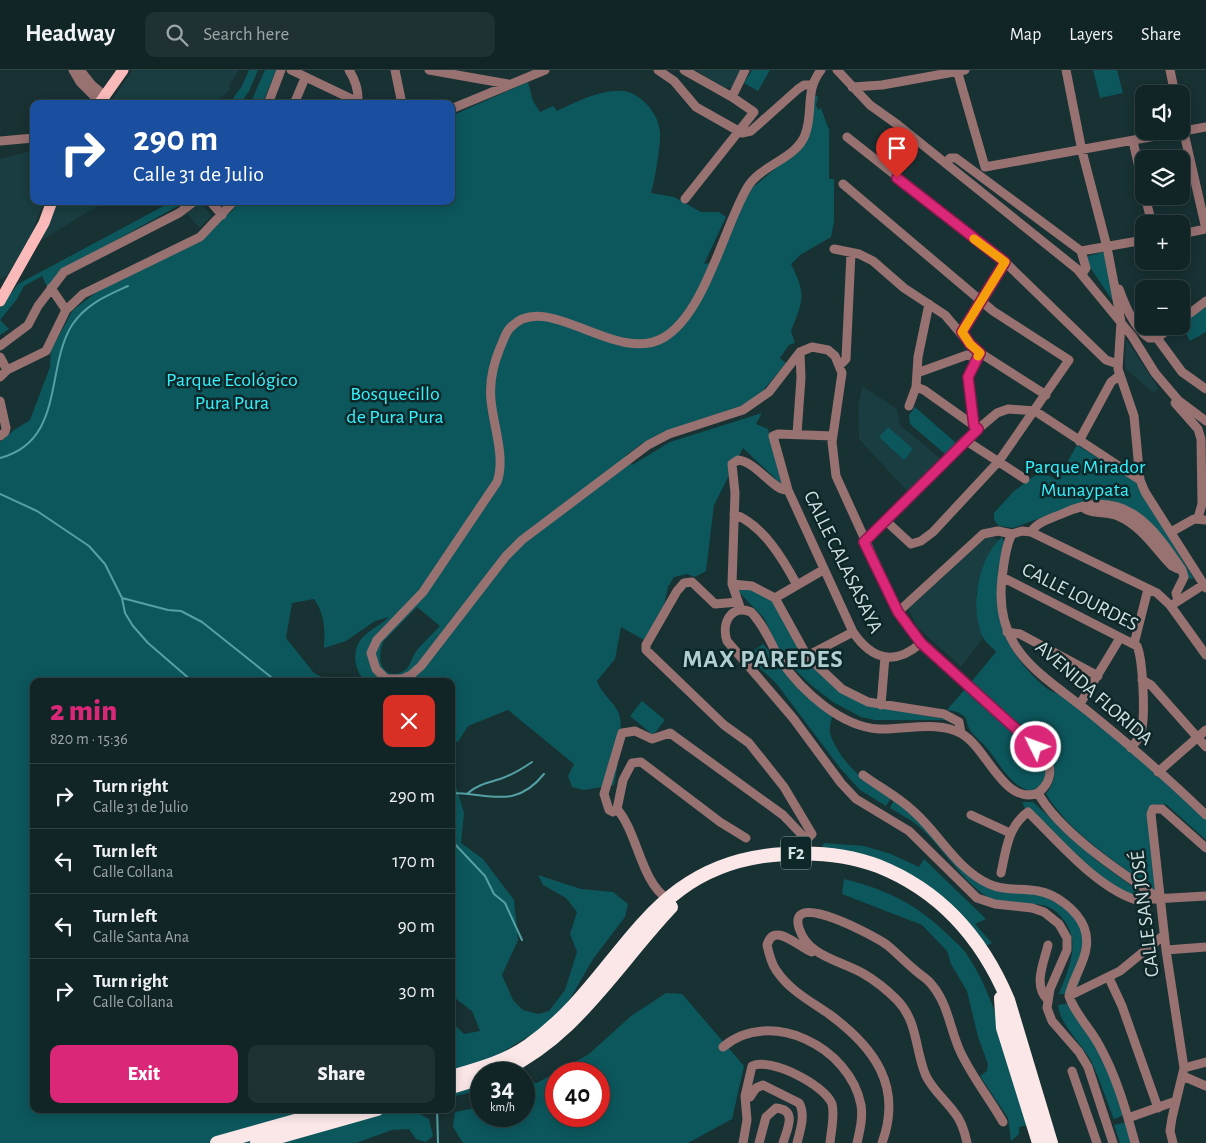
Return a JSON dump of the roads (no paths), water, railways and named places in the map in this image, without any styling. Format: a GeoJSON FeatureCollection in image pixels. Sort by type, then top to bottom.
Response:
{"type":"FeatureCollection","features":[{"type":"Feature","properties":{"kind":"highway","name":"F2"},"geometry":{"type":"LineString","coordinates":[[455,1076],[513,1056],[546,1032],[567,1012],[648,917],[695,879],[722,866],[776,854],[836,855],[874,865],[912,882],[945,906],[974,938],[991,965],[1015,1022],[1051,1143]]}},
{"type":"Feature","properties":{"kind":"highway","name":"F2"},"geometry":{"type":"LineString","coordinates":[[519,1062],[527,1058],[574,1021],[641,940],[686,893],[726,872],[758,863],[797,859],[836,861],[872,871],[908,887],[941,911],[969,941],[983,962],[1002,1002],[1003,1028],[1039,1143]]}},
{"type":"Feature","properties":{"kind":"highway"},"geometry":{"type":"LineString","coordinates":[[455,1086],[470,1081]]}},
{"type":"Feature","properties":{"kind":"highway"},"geometry":{"type":"LineString","coordinates":[[217,1143],[324,1113]]}},
{"type":"Feature","properties":{"kind":"highway"},"geometry":{"type":"LineString","coordinates":[[257,1143],[363,1113]]}},
{"type":"Feature","properties":{"kind":"main road"},"geometry":{"type":"LineString","coordinates":[[102,100],[124,70]]}},
{"type":"Feature","properties":{"kind":"main road"},"geometry":{"type":"LineString","coordinates":[[0,301],[44,223],[51,205]]}},
{"type":"Feature","properties":{"kind":"street"},"geometry":{"type":"LineString","coordinates":[[73,70],[80,82],[100,100]]}},
{"type":"Feature","properties":{"kind":"street"},"geometry":{"type":"LineString","coordinates":[[80,70],[100,100]]}},
{"type":"Feature","properties":{"kind":"street"},"geometry":{"type":"LineString","coordinates":[[270,100],[282,70]]}},
{"type":"Feature","properties":{"kind":"street"},"geometry":{"type":"LineString","coordinates":[[291,70],[352,100]]}},
{"type":"Feature","properties":{"kind":"street"},"geometry":{"type":"LineString","coordinates":[[349,70],[355,79],[359,94],[358,100]]}},
{"type":"Feature","properties":{"kind":"street"},"geometry":{"type":"LineString","coordinates":[[395,70],[401,100]]}},
{"type":"Feature","properties":{"kind":"street"},"geometry":{"type":"LineString","coordinates":[[429,70],[508,84]]}},
{"type":"Feature","properties":{"kind":"street"},"geometry":{"type":"LineString","coordinates":[[455,107],[545,70]]}},
{"type":"Feature","properties":{"kind":"street"},"geometry":{"type":"LineString","coordinates":[[658,70],[674,81],[696,107],[742,133],[751,131],[798,89],[804,85],[812,85]]}},
{"type":"Feature","properties":{"kind":"street"},"geometry":{"type":"LineString","coordinates":[[684,70],[732,96],[754,112],[685,199]]}},
{"type":"Feature","properties":{"kind":"street"},"geometry":{"type":"LineString","coordinates":[[732,96],[745,70]]}},
{"type":"Feature","properties":{"kind":"street"},"geometry":{"type":"LineString","coordinates":[[387,678],[381,676],[376,669],[371,653],[374,645],[423,592],[497,482],[500,467],[491,383],[494,363],[510,328],[526,318],[538,316],[553,318],[618,342],[653,342],[669,334],[687,315],[703,288],[748,186],[802,140],[807,128],[812,85],[821,70]]}},
{"type":"Feature","properties":{"kind":"street"},"geometry":{"type":"LineString","coordinates":[[837,70],[870,105],[946,163],[1082,274],[1121,322],[1178,407],[1198,429],[1201,439],[1204,502],[1202,519],[1189,520],[1171,532]]}},
{"type":"Feature","properties":{"kind":"street"},"geometry":{"type":"LineString","coordinates":[[852,87],[882,85],[960,70],[985,167],[1137,140]]}},
{"type":"Feature","properties":{"kind":"street"},"geometry":{"type":"LineString","coordinates":[[1066,70],[1082,151],[1107,247],[1121,322],[1118,364],[1136,425],[1140,480],[1145,492],[1205,586],[1174,603]]}},
{"type":"Feature","properties":{"kind":"street"},"geometry":{"type":"LineString","coordinates":[[1170,70],[1173,85]]}},
{"type":"Feature","properties":{"kind":"street"},"geometry":{"type":"LineString","coordinates":[[296,100],[305,78]]}},
{"type":"Feature","properties":{"kind":"street"},"geometry":{"type":"LineString","coordinates":[[1190,130],[1206,127]]}},
{"type":"Feature","properties":{"kind":"street"},"geometry":{"type":"LineString","coordinates":[[0,141],[30,138]]}},
{"type":"Feature","properties":{"kind":"street"},"geometry":{"type":"LineString","coordinates":[[847,138],[1005,262],[1106,360],[1118,364]]}},
{"type":"Feature","properties":{"kind":"street"},"geometry":{"type":"LineString","coordinates":[[1186,140],[1206,229],[1190,232]]}},
{"type":"Feature","properties":{"kind":"street"},"geometry":{"type":"LineString","coordinates":[[1132,141],[1135,153]]}},
{"type":"Feature","properties":{"kind":"street"},"geometry":{"type":"LineString","coordinates":[[946,163],[950,158],[956,158],[1081,251],[1086,268],[1082,274]]}},
{"type":"Feature","properties":{"kind":"street"},"geometry":{"type":"LineString","coordinates":[[843,184],[982,302],[1003,318],[1069,360],[999,461],[948,517],[921,541],[911,544],[886,521]]}},
{"type":"Feature","properties":{"kind":"street"},"geometry":{"type":"LineString","coordinates":[[0,346],[28,325],[64,272],[179,213],[190,205]]}},
{"type":"Feature","properties":{"kind":"street"},"geometry":{"type":"LineString","coordinates":[[0,357],[3,372],[46,352],[66,310],[83,294],[200,237],[228,208]]}},
{"type":"Feature","properties":{"kind":"street"},"geometry":{"type":"LineString","coordinates":[[1081,251],[1135,242]]}},
{"type":"Feature","properties":{"kind":"street"},"geometry":{"type":"LineString","coordinates":[[834,250],[866,256],[904,288],[945,315],[962,332],[978,356]]}},
{"type":"Feature","properties":{"kind":"street"},"geometry":{"type":"LineString","coordinates":[[840,365],[846,360],[851,253]]}},
{"type":"Feature","properties":{"kind":"street"},"geometry":{"type":"LineString","coordinates":[[962,332],[1005,262]]}},
{"type":"Feature","properties":{"kind":"street"},"geometry":{"type":"LineString","coordinates":[[1113,280],[1116,282],[1125,304],[1142,332],[1149,338],[1157,338],[1161,335]]}},
{"type":"Feature","properties":{"kind":"street"},"geometry":{"type":"LineString","coordinates":[[0,288],[11,282]]}},
{"type":"Feature","properties":{"kind":"street"},"geometry":{"type":"LineString","coordinates":[[52,288],[66,310]]}},
{"type":"Feature","properties":{"kind":"street"},"geometry":{"type":"LineString","coordinates":[[1190,314],[1206,302]]}},
{"type":"Feature","properties":{"kind":"street"},"geometry":{"type":"LineString","coordinates":[[909,406],[916,387],[921,340],[929,304]]}},
{"type":"Feature","properties":{"kind":"street"},"geometry":{"type":"LineString","coordinates":[[1157,338],[1182,372],[1206,389]]}},
{"type":"Feature","properties":{"kind":"street"},"geometry":{"type":"LineString","coordinates":[[400,678],[411,675],[421,666],[506,556],[530,534],[648,445],[669,434],[737,412],[760,400],[769,392],[800,352],[812,348],[821,348],[835,356],[840,365],[841,380],[833,436],[836,476],[864,542],[898,612],[921,643],[1045,755],[1050,771],[1049,780],[1045,788],[1038,793],[1028,796],[1014,792],[973,742],[961,732],[942,728],[880,729],[862,726],[843,717],[827,707],[792,674],[782,662],[751,612],[740,606],[716,604],[692,582],[684,583],[677,591],[646,646],[646,650],[724,725],[749,743],[784,786],[812,834],[809,837],[804,837],[783,815],[670,733],[652,739],[635,731],[622,733],[604,794],[609,810],[613,812],[617,809]]}},
{"type":"Feature","properties":{"kind":"street"},"geometry":{"type":"LineString","coordinates":[[800,352],[801,378],[797,434],[833,436]]}},
{"type":"Feature","properties":{"kind":"street"},"geometry":{"type":"LineString","coordinates":[[917,373],[967,355],[978,356],[1046,395]]}},
{"type":"Feature","properties":{"kind":"street"},"geometry":{"type":"LineString","coordinates":[[976,427],[968,377],[978,356]]}},
{"type":"Feature","properties":{"kind":"street"},"geometry":{"type":"LineString","coordinates":[[1155,373],[1178,400],[1206,421]]}},
{"type":"Feature","properties":{"kind":"street"},"geometry":{"type":"LineString","coordinates":[[1078,441],[1111,382],[1120,375]]}},
{"type":"Feature","properties":{"kind":"street"},"geometry":{"type":"LineString","coordinates":[[916,387],[924,390],[976,427]]}},
{"type":"Feature","properties":{"kind":"street"},"geometry":{"type":"LineString","coordinates":[[0,401],[6,428],[5,432],[0,436]]}},
{"type":"Feature","properties":{"kind":"street"},"geometry":{"type":"LineString","coordinates":[[864,542],[976,427],[1001,411],[1015,408],[1035,411],[1140,480]]}},
{"type":"Feature","properties":{"kind":"street","name":"CALLE CALASASAYA"},"geometry":{"type":"LineString","coordinates":[[797,434],[773,436],[788,490],[853,632],[865,648],[885,657],[910,652],[921,643]]}},
{"type":"Feature","properties":{"kind":"street"},"geometry":{"type":"LineString","coordinates":[[965,440],[1025,479]]}},
{"type":"Feature","properties":{"kind":"street","name":"CALLE CALASASAYA"},"geometry":{"type":"LineString","coordinates":[[734,514],[735,493],[731,467],[733,462],[741,460],[758,469],[778,488],[788,490]]}},
{"type":"Feature","properties":{"kind":"street"},"geometry":{"type":"LineString","coordinates":[[1031,532],[1037,525],[1051,518],[1093,504],[1124,510],[1139,517],[1154,530],[1182,570],[1184,577],[1176,593],[1174,603]]}},
{"type":"Feature","properties":{"kind":"street"},"geometry":{"type":"LineString","coordinates":[[740,606],[732,584],[734,514],[742,517],[767,539],[797,585]]}},
{"type":"Feature","properties":{"kind":"street"},"geometry":{"type":"LineString","coordinates":[[898,612],[982,534],[998,531],[1012,534],[1022,530],[1031,532],[1174,603],[1206,655]]}},
{"type":"Feature","properties":{"kind":"street","name":"AVENIDA FLORIDA"},"geometry":{"type":"LineString","coordinates":[[1012,534],[1008,541],[1002,577],[1001,612],[1007,632],[1020,653],[1029,664],[1061,692],[1080,704],[1206,815]]}},
{"type":"Feature","properties":{"kind":"street"},"geometry":{"type":"LineString","coordinates":[[774,598],[823,570]]}},
{"type":"Feature","properties":{"kind":"street","name":"CALLE LOURDES"},"geometry":{"type":"LineString","coordinates":[[1002,577],[1139,648],[1142,680],[1142,729],[1138,739],[1131,748]]}},
{"type":"Feature","properties":{"kind":"street"},"geometry":{"type":"LineString","coordinates":[[732,584],[752,586],[774,598],[807,656],[842,689],[854,696],[881,705],[944,714],[959,722],[961,732]]}},
{"type":"Feature","properties":{"kind":"street"},"geometry":{"type":"LineString","coordinates":[[1134,644],[1148,589]]}},
{"type":"Feature","properties":{"kind":"street"},"geometry":{"type":"LineString","coordinates":[[740,606],[726,620],[724,629],[727,641],[793,718],[849,793],[865,806],[909,831],[976,898],[995,904],[1032,908],[1044,912],[1059,924],[1067,938],[1067,950],[1047,999],[1047,1008],[1052,1021],[1080,1052],[1088,1067],[1114,1143]]}},
{"type":"Feature","properties":{"kind":"street"},"geometry":{"type":"LineString","coordinates":[[807,656],[853,632]]}},
{"type":"Feature","properties":{"kind":"street"},"geometry":{"type":"LineString","coordinates":[[1007,632],[1020,634],[1098,676]]}},
{"type":"Feature","properties":{"kind":"street"},"geometry":{"type":"LineString","coordinates":[[1080,704],[1120,638]]}},
{"type":"Feature","properties":{"kind":"street"},"geometry":{"type":"LineString","coordinates":[[881,705],[885,657]]}},
{"type":"Feature","properties":{"kind":"street"},"geometry":{"type":"LineString","coordinates":[[1142,680],[1151,685],[1206,747]]}},
{"type":"Feature","properties":{"kind":"street"},"geometry":{"type":"LineString","coordinates":[[1158,772],[1206,730]]}},
{"type":"Feature","properties":{"kind":"street"},"geometry":{"type":"LineString","coordinates":[[668,899],[657,890],[652,882],[639,849],[617,809],[626,773],[632,763],[637,761],[746,838]]}},
{"type":"Feature","properties":{"kind":"street"},"geometry":{"type":"LineString","coordinates":[[863,775],[913,810],[977,878],[991,885],[1039,891],[1050,895],[1078,916],[1086,933],[1087,948],[1069,996],[1075,1009],[1099,1045],[1128,1118],[1135,1143]]}},
{"type":"Feature","properties":{"kind":"street"},"geometry":{"type":"LineString","coordinates":[[1038,793],[1049,810],[1088,846],[1160,899]]}},
{"type":"Feature","properties":{"kind":"street","name":"CALLE SAN JOSÉ"},"geometry":{"type":"LineString","coordinates":[[1173,1143],[1170,1131],[1184,1072],[1164,935],[1151,814],[1153,809],[1162,809],[1206,848]]}},
{"type":"Feature","properties":{"kind":"street"},"geometry":{"type":"LineString","coordinates":[[1002,873],[1010,833],[1028,812],[1104,884],[1118,893],[1136,900],[1206,896]]}},
{"type":"Feature","properties":{"kind":"street"},"geometry":{"type":"LineString","coordinates":[[971,815],[1010,833]]}},
{"type":"Feature","properties":{"kind":"street"},"geometry":{"type":"LineString","coordinates":[[817,953],[805,942],[798,924],[798,917],[805,912],[824,915],[886,945],[932,984],[948,1013],[960,1052],[1003,1122]]}},
{"type":"Feature","properties":{"kind":"street"},"geometry":{"type":"LineString","coordinates":[[882,1143],[888,1127],[890,1104],[887,1083],[873,1056],[851,1032],[789,985],[781,976],[772,962],[767,945],[771,936],[777,934],[786,936],[800,947],[864,974],[901,1005],[910,1018],[920,1061],[927,1078],[956,1113],[967,1143]]}},
{"type":"Feature","properties":{"kind":"street"},"geometry":{"type":"LineString","coordinates":[[1069,996],[1109,978],[1164,935]]}},
{"type":"Feature","properties":{"kind":"street"},"geometry":{"type":"LineString","coordinates":[[1047,999],[1041,989],[1040,980],[1048,945]]}},
{"type":"Feature","properties":{"kind":"street"},"geometry":{"type":"LineString","coordinates":[[1166,950],[1206,947]]}},
{"type":"Feature","properties":{"kind":"street"},"geometry":{"type":"LineString","coordinates":[[1109,978],[1125,1014],[1158,1108]]}},
{"type":"Feature","properties":{"kind":"street"},"geometry":{"type":"LineString","coordinates":[[723,1047],[736,1037],[748,1032],[778,1030],[790,1032],[805,1039],[831,1056],[850,1076],[859,1096],[862,1116],[857,1143]]}},
{"type":"Feature","properties":{"kind":"street"},"geometry":{"type":"LineString","coordinates":[[1184,1072],[1206,1062]]}},
{"type":"Feature","properties":{"kind":"street"},"geometry":{"type":"LineString","coordinates":[[743,1143],[747,1120],[745,1096],[749,1072],[755,1064],[770,1064],[808,1081],[821,1090],[831,1102],[830,1143]]}},
{"type":"Feature","properties":{"kind":"street"},"geometry":{"type":"LineString","coordinates":[[1072,1071],[1097,1143]]}},
{"type":"Feature","properties":{"kind":"street"},"geometry":{"type":"LineString","coordinates":[[1184,1072],[1206,1086]]}},
{"type":"Feature","properties":{"kind":"street"},"geometry":{"type":"LineString","coordinates":[[745,1096],[750,1097],[756,1088],[763,1085],[798,1103],[801,1107],[802,1120],[797,1143]]}},
{"type":"Feature","properties":{"kind":"street"},"geometry":{"type":"LineString","coordinates":[[1128,1118],[1176,1101]]}},
{"type":"Feature","properties":{"kind":"street"},"geometry":{"type":"LineString","coordinates":[[758,1143],[769,1112],[776,1108],[783,1109],[789,1113],[791,1120],[783,1143]]}},
{"type":"Feature","properties":{"kind":"waterway"},"geometry":{"type":"LineString","coordinates":[[0,458],[21,449],[35,436],[44,420],[58,362],[72,325],[90,306],[128,286]]}},
{"type":"Feature","properties":{"kind":"waterway"},"geometry":{"type":"LineString","coordinates":[[0,494],[37,511],[89,546],[105,564],[122,598],[125,613],[133,626],[148,643],[189,678]]}},
{"type":"Feature","properties":{"kind":"waterway"},"geometry":{"type":"LineString","coordinates":[[122,598],[168,610],[181,611],[202,622],[272,678]]}},
{"type":"Feature","properties":{"kind":"waterway"},"geometry":{"type":"LineString","coordinates":[[468,793],[487,783],[513,774],[532,762]]}},
{"type":"Feature","properties":{"kind":"waterway"},"geometry":{"type":"LineString","coordinates":[[455,793],[501,797],[512,796],[523,792],[544,774]]}},
{"type":"Feature","properties":{"kind":"waterway"},"geometry":{"type":"LineString","coordinates":[[455,844],[485,876],[494,894],[505,903],[522,940]]}},
{"type":"Feature","properties":{"kind":"waterway"},"geometry":{"type":"LineString","coordinates":[[437,1113],[438,1143]]}},
{"type":"Feature","properties":{"kind":"district","name":"MAX PAREDES"},"geometry":{"type":"Point","coordinates":[763,659]}},
{"type":"Feature","properties":{"kind":"park label","name":"Parque Ecológico Pura Pura"},"geometry":{"type":"Point","coordinates":[232,392]}},
{"type":"Feature","properties":{"kind":"park label","name":"Bosquecillo de Pura Pura"},"geometry":{"type":"Point","coordinates":[395,406]}},
{"type":"Feature","properties":{"kind":"park label","name":"Parque Mirador Munaypata"},"geometry":{"type":"Point","coordinates":[1085,478]}}]}
